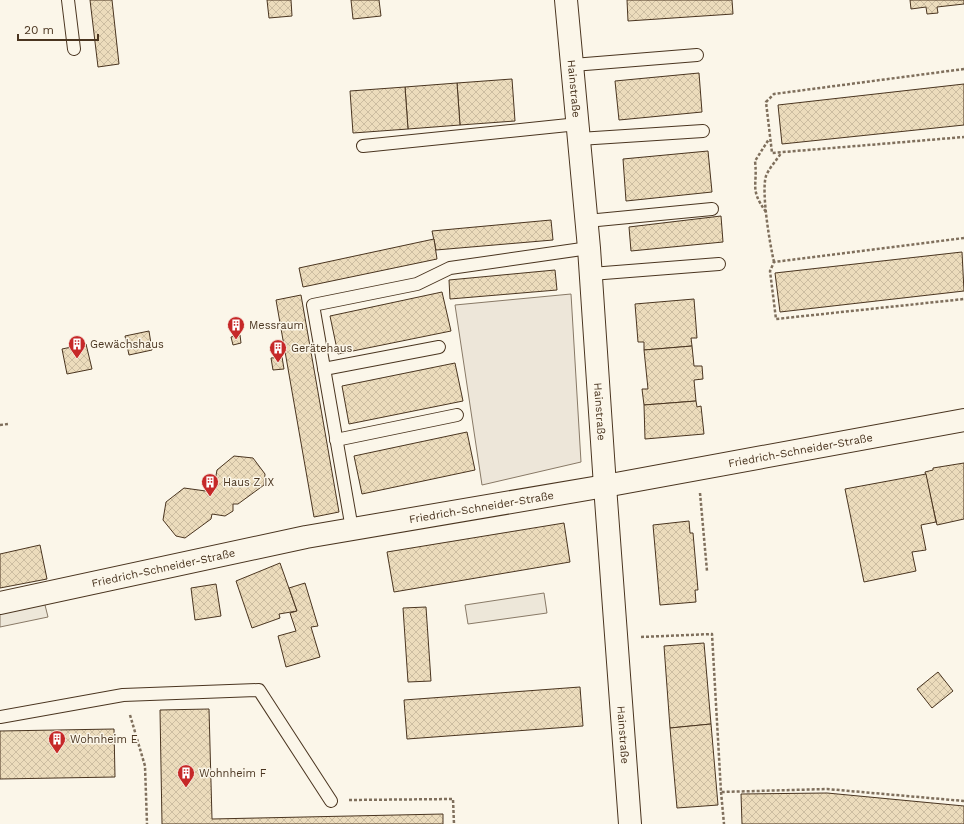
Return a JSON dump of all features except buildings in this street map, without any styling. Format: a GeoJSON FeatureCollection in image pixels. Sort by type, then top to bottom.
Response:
{"type":"FeatureCollection","features":[{"type":"Feature","properties":{"kind":"street","name":"Hainstraße"},"geometry":{"type":"LineString","coordinates":[[566,0],[587,221],[604,486],[630,824]]}},
{"type":"Feature","properties":{"kind":"street","name":"Friedrich-Schneider-Straße"},"geometry":{"type":"LineString","coordinates":[[0,603],[298,539],[604,486],[964,420]]}},
{"type":"Feature","properties":{"kind":"lane"},"geometry":{"type":"LineString","coordinates":[[68,0],[74,49]]}},
{"type":"Feature","properties":{"kind":"lane"},"geometry":{"type":"LineString","coordinates":[[573,65],[697,55]]}},
{"type":"Feature","properties":{"kind":"lane"},"geometry":{"type":"LineString","coordinates":[[363,146],[578,132],[703,131]]}},
{"type":"Feature","properties":{"kind":"lane"},"geometry":{"type":"LineString","coordinates":[[587,221],[712,209]]}},
{"type":"Feature","properties":{"kind":"lane"},"geometry":{"type":"LineString","coordinates":[[352,529],[313,305],[417,284],[450,268],[589,248]]}},
{"type":"Feature","properties":{"kind":"lane"},"geometry":{"type":"LineString","coordinates":[[591,274],[719,264]]}},
{"type":"Feature","properties":{"kind":"lane"},"geometry":{"type":"LineString","coordinates":[[324,369],[439,346]]}},
{"type":"Feature","properties":{"kind":"lane"},"geometry":{"type":"LineString","coordinates":[[336,440],[457,415]]}},
{"type":"Feature","properties":{"kind":"lane"},"geometry":{"type":"LineString","coordinates":[[0,717],[123,695],[259,690],[331,801]]}},
{"type":"Feature","properties":{"kind":"path"},"geometry":{"type":"LineString","coordinates":[[964,69],[774,94],[766,102],[772,154],[964,137]]}},
{"type":"Feature","properties":{"kind":"path"},"geometry":{"type":"LineString","coordinates":[[766,212],[756,197],[754,187],[757,177],[755,161],[770,139]]}},
{"type":"Feature","properties":{"kind":"path"},"geometry":{"type":"LineString","coordinates":[[782,153],[766,177],[766,212],[770,246],[774,262],[770,271],[776,319],[964,299]]}},
{"type":"Feature","properties":{"kind":"path"},"geometry":{"type":"LineString","coordinates":[[774,262],[964,238]]}},
{"type":"Feature","properties":{"kind":"path"},"geometry":{"type":"LineString","coordinates":[[0,425],[8,424]]}},
{"type":"Feature","properties":{"kind":"path"},"geometry":{"type":"LineString","coordinates":[[698,469],[707,571]]}},
{"type":"Feature","properties":{"kind":"path"},"geometry":{"type":"LineString","coordinates":[[616,638],[712,634],[724,824]]}},
{"type":"Feature","properties":{"kind":"path"},"geometry":{"type":"LineString","coordinates":[[123,695],[146,766],[147,824]]}},
{"type":"Feature","properties":{"kind":"path"},"geometry":{"type":"LineString","coordinates":[[721,792],[827,790],[964,801]]}},
{"type":"Feature","properties":{"kind":"path"},"geometry":{"type":"LineString","coordinates":[[331,801],[453,798],[454,824]]}},
{"type":"Feature","properties":{"kind":"shaded area"},"geometry":{"type":"Polygon","coordinates":[[[571,294],[581,462],[482,485],[455,305],[571,294]]]}},
{"type":"Feature","properties":{"kind":"shaded area"},"geometry":{"type":"Polygon","coordinates":[[[544,593],[547,613],[468,624],[465,605],[544,593]]]}},
{"type":"Feature","properties":{"kind":"shaded area"},"geometry":{"type":"Polygon","coordinates":[[[44,601],[48,617],[0,627],[0,611],[44,601]]]}},
{"type":"Feature","properties":{"kind":"place","name":"Messraum"},"geometry":{"type":"Point","coordinates":[236,340]}},
{"type":"Feature","properties":{"kind":"place","name":"Gewächshaus"},"geometry":{"type":"Point","coordinates":[77,359]}},
{"type":"Feature","properties":{"kind":"place","name":"Gerätehaus"},"geometry":{"type":"Point","coordinates":[278,363]}},
{"type":"Feature","properties":{"kind":"place","name":"Haus Z IX"},"geometry":{"type":"Point","coordinates":[210,497]}},
{"type":"Feature","properties":{"kind":"place","name":"Wohnheim E"},"geometry":{"type":"Point","coordinates":[57,754]}},
{"type":"Feature","properties":{"kind":"place","name":"Wohnheim F"},"geometry":{"type":"Point","coordinates":[186,788]}}]}
